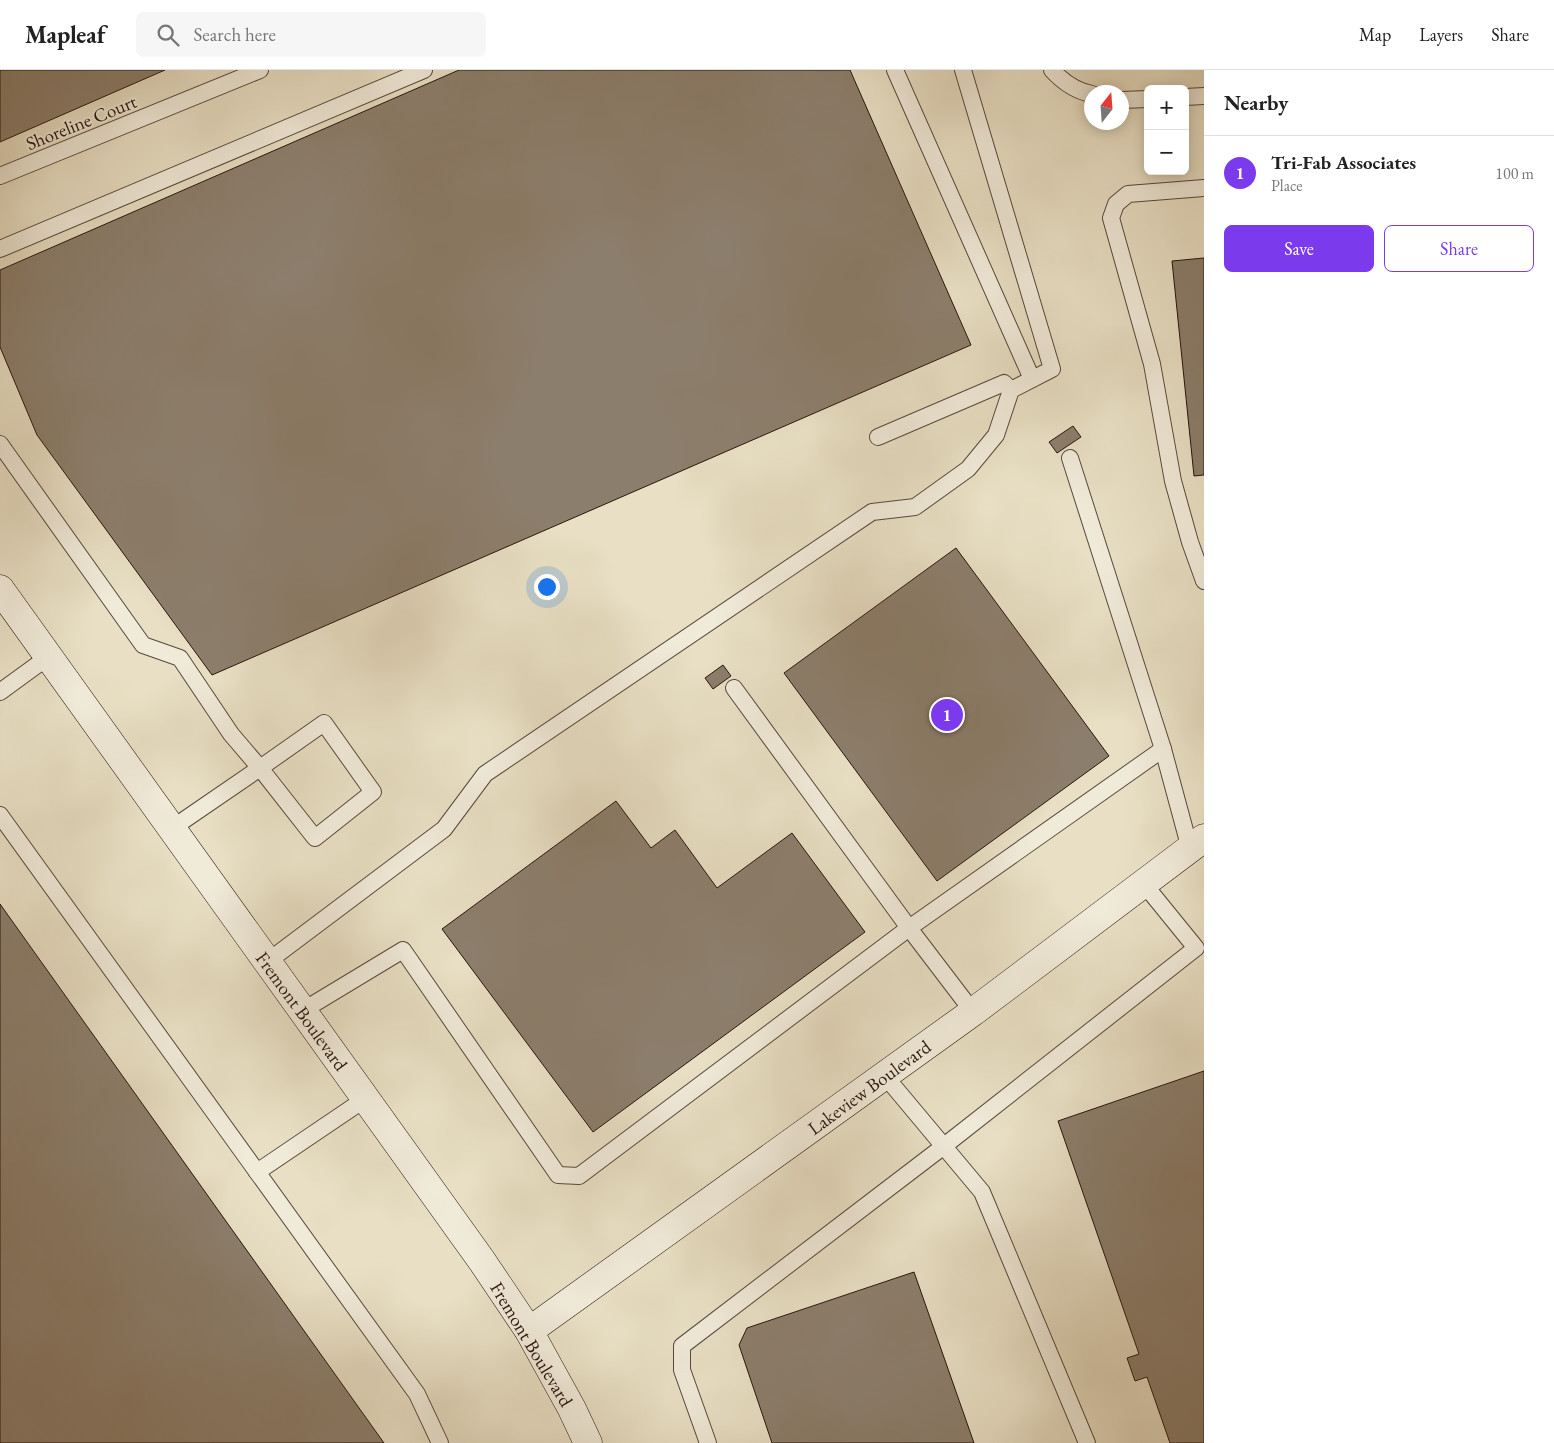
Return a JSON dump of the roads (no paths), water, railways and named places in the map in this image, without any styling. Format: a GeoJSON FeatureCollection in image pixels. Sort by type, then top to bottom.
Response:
{"type":"FeatureCollection","features":[{"type":"Feature","properties":{"kind":"main road","name":"Fremont Boulevard"},"geometry":{"type":"LineString","coordinates":[[0,590],[365,1098],[529,1331],[572,1409],[588,1443]]}},
{"type":"Feature","properties":{"kind":"main road","name":"Lakeview Boulevard"},"geometry":{"type":"LineString","coordinates":[[529,1331],[973,1012],[1197,844]]}},
{"type":"Feature","properties":{"kind":"lane","name":"Shoreline Court"},"geometry":{"type":"LineString","coordinates":[[0,176],[260,70]]}},
{"type":"Feature","properties":{"kind":"lane"},"geometry":{"type":"LineString","coordinates":[[0,250],[424,70]]}},
{"type":"Feature","properties":{"kind":"lane"},"geometry":{"type":"LineString","coordinates":[[895,70],[1032,379]]}},
{"type":"Feature","properties":{"kind":"lane"},"geometry":{"type":"LineString","coordinates":[[267,962],[444,829],[485,774],[872,512],[915,507],[968,469],[996,435],[1010,390],[1052,369],[963,70]]}},
{"type":"Feature","properties":{"kind":"lane"},"geometry":{"type":"LineString","coordinates":[[1052,70],[1063,82],[1084,93]]}},
{"type":"Feature","properties":{"kind":"lane"},"geometry":{"type":"LineString","coordinates":[[1189,97],[1204,96]]}},
{"type":"Feature","properties":{"kind":"lane"},"geometry":{"type":"LineString","coordinates":[[1129,100],[1144,99]]}},
{"type":"Feature","properties":{"kind":"lane"},"geometry":{"type":"LineString","coordinates":[[1204,188],[1128,194],[1116,204],[1111,218],[1152,364],[1175,490],[1204,581]]}},
{"type":"Feature","properties":{"kind":"lane"},"geometry":{"type":"LineString","coordinates":[[878,437],[1004,383],[1010,390]]}},
{"type":"Feature","properties":{"kind":"lane"},"geometry":{"type":"LineString","coordinates":[[0,444],[143,646],[180,658],[231,734],[260,768],[315,838],[373,792],[324,723],[260,768],[172,829]]}},
{"type":"Feature","properties":{"kind":"lane"},"geometry":{"type":"LineString","coordinates":[[1070,458],[1162,749],[1197,844]]}},
{"type":"Feature","properties":{"kind":"lane"},"geometry":{"type":"LineString","coordinates":[[0,692],[48,657]]}},
{"type":"Feature","properties":{"kind":"lane"},"geometry":{"type":"LineString","coordinates":[[734,688],[909,928],[973,1012]]}},
{"type":"Feature","properties":{"kind":"lane"},"geometry":{"type":"LineString","coordinates":[[302,1011],[404,950],[558,1175],[579,1176],[909,928],[1162,749]]}},
{"type":"Feature","properties":{"kind":"lane"},"geometry":{"type":"LineString","coordinates":[[0,815],[417,1394],[440,1443]]}},
{"type":"Feature","properties":{"kind":"lane"},"geometry":{"type":"LineString","coordinates":[[708,1443],[682,1370],[682,1346],[944,1146],[1200,946],[1144,884]]}},
{"type":"Feature","properties":{"kind":"lane"},"geometry":{"type":"LineString","coordinates":[[885,1076],[982,1192],[1087,1443]]}},
{"type":"Feature","properties":{"kind":"lane"},"geometry":{"type":"LineString","coordinates":[[257,1172],[365,1098]]}},
{"type":"Feature","properties":{"kind":"place","name":"Tri-Fab Associates"},"geometry":{"type":"Point","coordinates":[947,715]}}]}
